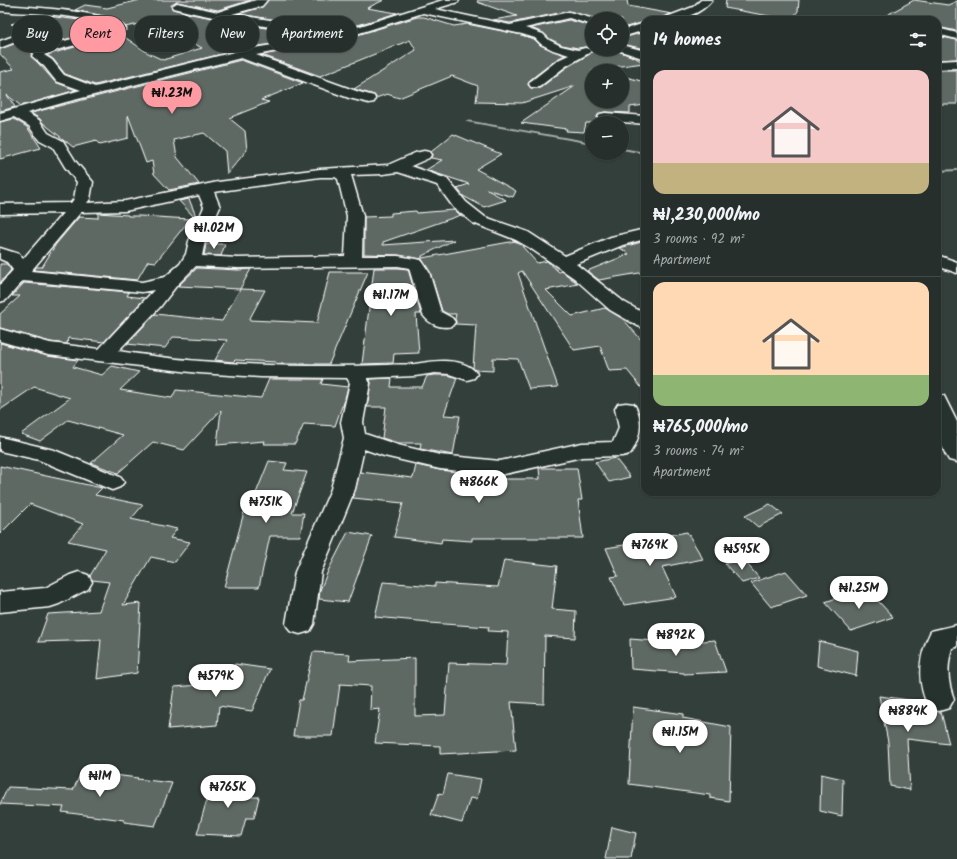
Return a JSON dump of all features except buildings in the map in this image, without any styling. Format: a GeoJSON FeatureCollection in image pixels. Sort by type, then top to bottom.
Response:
{"type":"FeatureCollection","features":[{"type":"Feature","properties":{"kind":"street"},"geometry":{"type":"LineString","coordinates":[[0,3],[11,0]]}},
{"type":"Feature","properties":{"kind":"street"},"geometry":{"type":"LineString","coordinates":[[219,15],[258,4],[262,0]]}},
{"type":"Feature","properties":{"kind":"street"},"geometry":{"type":"LineString","coordinates":[[357,31],[454,0]]}},
{"type":"Feature","properties":{"kind":"street"},"geometry":{"type":"LineString","coordinates":[[682,15],[697,9],[707,0]]}},
{"type":"Feature","properties":{"kind":"street"},"geometry":{"type":"LineString","coordinates":[[177,6],[206,14],[267,23]]}},
{"type":"Feature","properties":{"kind":"street"},"geometry":{"type":"LineString","coordinates":[[0,8],[74,16],[102,21],[120,29],[112,33],[48,48],[40,52],[38,56],[48,64],[60,78],[93,90]]}},
{"type":"Feature","properties":{"kind":"street"},"geometry":{"type":"LineString","coordinates":[[423,10],[513,28],[539,36],[544,42],[557,48],[579,54]]}},
{"type":"Feature","properties":{"kind":"street"},"geometry":{"type":"LineString","coordinates":[[5,18],[33,11]]}},
{"type":"Feature","properties":{"kind":"street"},"geometry":{"type":"LineString","coordinates":[[513,28],[569,15],[585,20]]}},
{"type":"Feature","properties":{"kind":"street"},"geometry":{"type":"LineString","coordinates":[[629,30],[641,27]]}},
{"type":"Feature","properties":{"kind":"street"},"geometry":{"type":"LineString","coordinates":[[941,32],[957,36]]}},
{"type":"Feature","properties":{"kind":"street"},"geometry":{"type":"LineString","coordinates":[[0,45],[12,40]]}},
{"type":"Feature","properties":{"kind":"street"},"geometry":{"type":"LineString","coordinates":[[0,117],[60,98],[242,54],[267,50]]}},
{"type":"Feature","properties":{"kind":"street"},"geometry":{"type":"LineString","coordinates":[[629,50],[641,54]]}},
{"type":"Feature","properties":{"kind":"street"},"geometry":{"type":"LineString","coordinates":[[535,84],[562,63],[585,52]]}},
{"type":"Feature","properties":{"kind":"street"},"geometry":{"type":"LineString","coordinates":[[242,54],[354,96],[369,98]]}},
{"type":"Feature","properties":{"kind":"street"},"geometry":{"type":"LineString","coordinates":[[941,65],[957,64]]}},
{"type":"Feature","properties":{"kind":"street"},"geometry":{"type":"LineString","coordinates":[[0,296],[14,277],[77,208],[82,199],[85,182],[70,164],[58,144],[43,136],[34,123],[16,113]]}},
{"type":"Feature","properties":{"kind":"street"},"geometry":{"type":"LineString","coordinates":[[629,119],[641,120]]}},
{"type":"Feature","properties":{"kind":"street"},"geometry":{"type":"LineString","coordinates":[[0,209],[110,208],[138,204],[205,189],[320,173],[338,173],[398,167],[418,156],[424,155]]}},
{"type":"Feature","properties":{"kind":"street"},"geometry":{"type":"LineString","coordinates":[[398,167],[442,182],[460,205],[479,220],[522,236],[565,262],[610,298],[617,306],[641,320]]}},
{"type":"Feature","properties":{"kind":"street"},"geometry":{"type":"LineString","coordinates":[[338,173],[345,177],[355,216],[353,262]]}},
{"type":"Feature","properties":{"kind":"street"},"geometry":{"type":"LineString","coordinates":[[104,355],[153,303],[171,281],[187,267],[195,254],[197,241],[212,207],[205,189]]}},
{"type":"Feature","properties":{"kind":"street"},"geometry":{"type":"LineString","coordinates":[[565,262],[618,241],[641,235]]}},
{"type":"Feature","properties":{"kind":"street"},"geometry":{"type":"LineString","coordinates":[[0,253],[13,258],[14,277]]}},
{"type":"Feature","properties":{"kind":"street"},"geometry":{"type":"LineString","coordinates":[[190,261],[238,264],[398,261],[415,264],[420,272],[432,315],[445,322]]}},
{"type":"Feature","properties":{"kind":"street"},"geometry":{"type":"LineString","coordinates":[[941,276],[947,273],[949,264]]}},
{"type":"Feature","properties":{"kind":"street"},"geometry":{"type":"LineString","coordinates":[[14,277],[142,287],[171,281]]}},
{"type":"Feature","properties":{"kind":"street"},"geometry":{"type":"LineString","coordinates":[[0,335],[48,349],[199,367],[261,371],[354,372],[414,370],[424,367],[457,368],[467,374]]}},
{"type":"Feature","properties":{"kind":"street"},"geometry":{"type":"LineString","coordinates":[[300,624],[308,572],[343,489],[354,438],[352,422],[360,383],[354,372]]}},
{"type":"Feature","properties":{"kind":"street"},"geometry":{"type":"LineString","coordinates":[[354,438],[392,451],[440,462],[500,468],[582,450],[622,449],[630,428],[626,409]]}},
{"type":"Feature","properties":{"kind":"street"},"geometry":{"type":"LineString","coordinates":[[941,409],[948,426],[954,451],[957,455]]}},
{"type":"Feature","properties":{"kind":"street"},"geometry":{"type":"LineString","coordinates":[[0,444],[46,455],[112,482]]}},
{"type":"Feature","properties":{"kind":"street"},"geometry":{"type":"LineString","coordinates":[[0,602],[50,597],[79,582]]}},
{"type":"Feature","properties":{"kind":"street"},"geometry":{"type":"LineString","coordinates":[[939,699],[934,687],[933,662],[941,639],[957,636]]}},
{"type":"Feature","properties":{"kind":"waterway"},"geometry":{"type":"LineString","coordinates":[[467,121],[585,142]]}},
{"type":"Feature","properties":{"kind":"waterway"},"geometry":{"type":"LineString","coordinates":[[629,150],[641,152]]}},
{"type":"Feature","properties":{"kind":"waterway"},"geometry":{"type":"LineString","coordinates":[[941,171],[957,170]]}}]}
